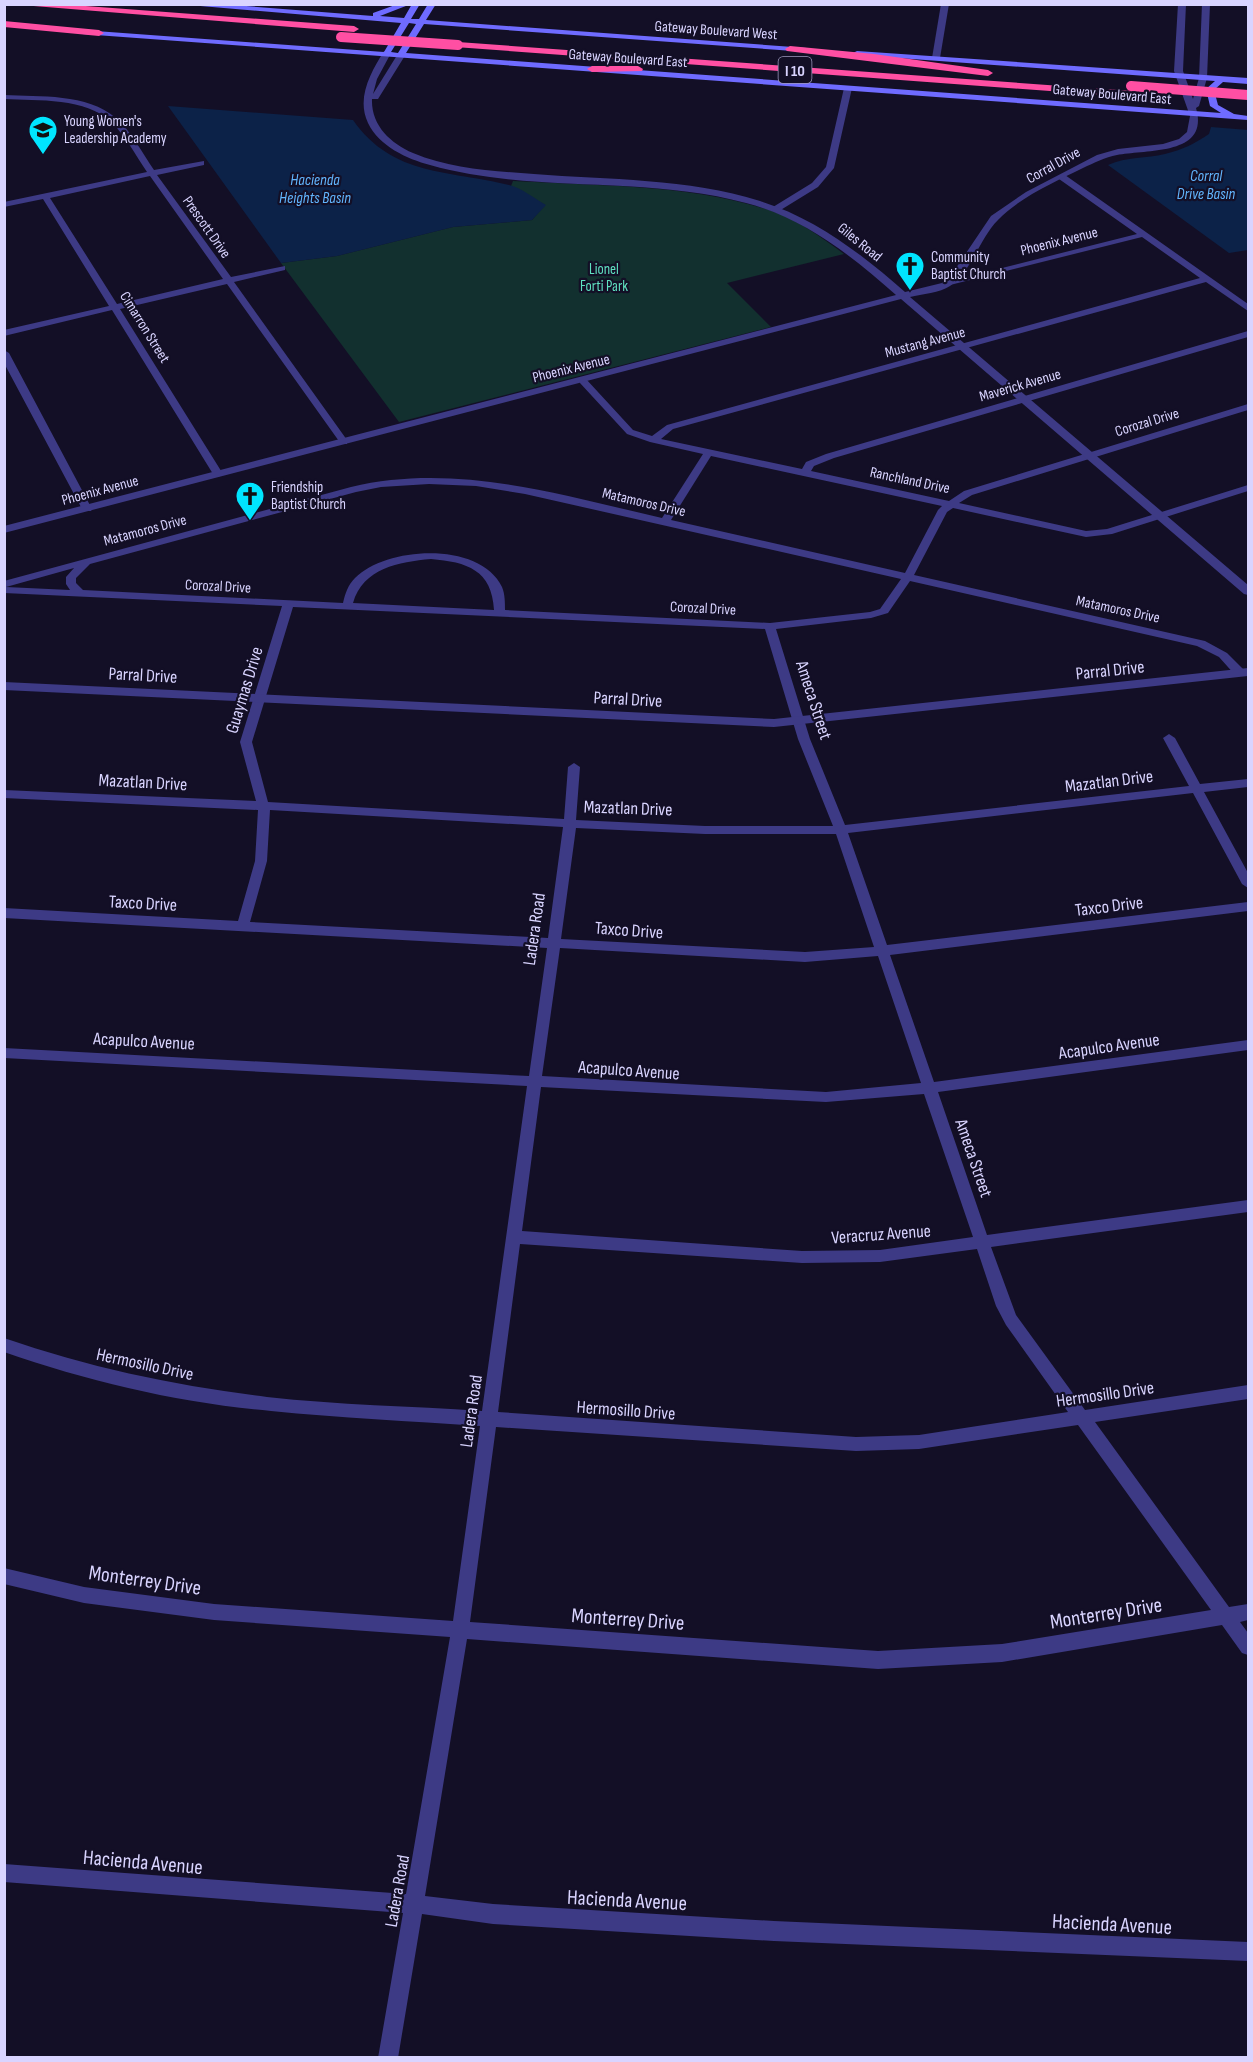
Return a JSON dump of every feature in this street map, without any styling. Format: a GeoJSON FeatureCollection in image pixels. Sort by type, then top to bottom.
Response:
{"type":"FeatureCollection","features":[{"type":"Feature","properties":{"kind":"highway","name":"I 10"},"geometry":{"type":"LineString","coordinates":[[13,4],[354,29],[460,41],[914,79],[1248,94]]}},
{"type":"Feature","properties":{"kind":"highway"},"geometry":{"type":"LineString","coordinates":[[162,4],[190,5]]}},
{"type":"Feature","properties":{"kind":"highway","name":"I 10"},"geometry":{"type":"LineString","coordinates":[[4,12],[341,37],[460,41],[1031,79],[1248,103]]}},
{"type":"Feature","properties":{"kind":"highway"},"geometry":{"type":"LineString","coordinates":[[4,25],[99,33]]}},
{"type":"Feature","properties":{"kind":"highway"},"geometry":{"type":"LineString","coordinates":[[790,49],[891,59],[1031,79]]}},
{"type":"Feature","properties":{"kind":"highway"},"geometry":{"type":"LineString","coordinates":[[592,69],[914,79]]}},
{"type":"Feature","properties":{"kind":"main road","name":"Gateway Boulevard West"},"geometry":{"type":"LineString","coordinates":[[181,4],[1248,81]]}},
{"type":"Feature","properties":{"kind":"main road"},"geometry":{"type":"LineString","coordinates":[[356,17],[387,12],[407,4]]}},
{"type":"Feature","properties":{"kind":"main road"},"geometry":{"type":"LineString","coordinates":[[387,53],[416,4]]}},
{"type":"Feature","properties":{"kind":"main road"},"geometry":{"type":"LineString","coordinates":[[402,54],[432,4],[443,17],[470,25]]}},
{"type":"Feature","properties":{"kind":"main road"},"geometry":{"type":"LineString","coordinates":[[357,50],[379,46],[390,28],[378,19]]}},
{"type":"Feature","properties":{"kind":"main road"},"geometry":{"type":"LineString","coordinates":[[428,56],[417,49],[427,30],[448,24]]}},
{"type":"Feature","properties":{"kind":"main road","name":"Gateway Boulevard East"},"geometry":{"type":"LineString","coordinates":[[99,33],[357,50],[1248,118]]}},
{"type":"Feature","properties":{"kind":"main road"},"geometry":{"type":"LineString","coordinates":[[357,50],[373,57],[378,68]]}},
{"type":"Feature","properties":{"kind":"main road"},"geometry":{"type":"LineString","coordinates":[[1142,110],[1162,108],[1173,102],[1171,85],[1152,74]]}},
{"type":"Feature","properties":{"kind":"main road"},"geometry":{"type":"LineString","coordinates":[[1231,80],[1213,84],[1210,89],[1217,110],[1238,117]]}},
{"type":"Feature","properties":{"kind":"street"},"geometry":{"type":"LineString","coordinates":[[936,58],[945,4]]}},
{"type":"Feature","properties":{"kind":"street"},"geometry":{"type":"LineString","coordinates":[[1182,4],[1179,76],[1193,114]]}},
{"type":"Feature","properties":{"kind":"street","name":"Corral Drive"},"geometry":{"type":"LineString","coordinates":[[945,285],[955,277],[994,218],[1062,177],[1107,154],[1162,147],[1185,139],[1194,127],[1193,114],[1203,78],[1206,4]]}},
{"type":"Feature","properties":{"kind":"street","name":"Giles Road"},"geometry":{"type":"LineString","coordinates":[[387,53],[369,88],[369,110],[374,125],[387,140],[409,153],[449,166],[494,174],[705,191],[776,209],[800,219],[831,237],[1087,456],[1246,585]]}},
{"type":"Feature","properties":{"kind":"street"},"geometry":{"type":"LineString","coordinates":[[369,110],[389,71],[402,54]]}},
{"type":"Feature","properties":{"kind":"street"},"geometry":{"type":"LineString","coordinates":[[378,68],[389,71]]}},
{"type":"Feature","properties":{"kind":"street"},"geometry":{"type":"LineString","coordinates":[[369,88],[379,89]]}},
{"type":"Feature","properties":{"kind":"street"},"geometry":{"type":"LineString","coordinates":[[776,209],[807,190],[830,168],[848,88]]}},
{"type":"Feature","properties":{"kind":"street","name":"Prescott Drive"},"geometry":{"type":"LineString","coordinates":[[4,97],[77,104],[104,112],[115,121],[344,442]]}},
{"type":"Feature","properties":{"kind":"street"},"geometry":{"type":"LineString","coordinates":[[4,205],[201,164]]}},
{"type":"Feature","properties":{"kind":"street"},"geometry":{"type":"LineString","coordinates":[[1062,177],[1248,308]]}},
{"type":"Feature","properties":{"kind":"street","name":"Cimarron Street"},"geometry":{"type":"LineString","coordinates":[[45,196],[218,474]]}},
{"type":"Feature","properties":{"kind":"street","name":"Phoenix Avenue"},"geometry":{"type":"LineString","coordinates":[[4,530],[1145,234]]}},
{"type":"Feature","properties":{"kind":"street"},"geometry":{"type":"LineString","coordinates":[[4,333],[282,268]]}},
{"type":"Feature","properties":{"kind":"street","name":"Mustang Avenue"},"geometry":{"type":"LineString","coordinates":[[653,440],[670,427],[1208,279]]}},
{"type":"Feature","properties":{"kind":"street","name":"Maverick Avenue"},"geometry":{"type":"LineString","coordinates":[[805,473],[810,464],[824,458],[1248,334]]}},
{"type":"Feature","properties":{"kind":"street"},"geometry":{"type":"LineString","coordinates":[[4,353],[87,509]]}},
{"type":"Feature","properties":{"kind":"street","name":"Ranchland Drive"},"geometry":{"type":"LineString","coordinates":[[583,381],[630,432],[653,440],[1086,534],[1108,532],[1248,488]]}},
{"type":"Feature","properties":{"kind":"street","name":"Corozal Drive"},"geometry":{"type":"LineString","coordinates":[[4,590],[770,626],[881,612],[909,575],[943,510],[950,504],[968,494],[1248,407]]}},
{"type":"Feature","properties":{"kind":"street"},"geometry":{"type":"LineString","coordinates":[[665,522],[708,453]]}},
{"type":"Feature","properties":{"kind":"street","name":"Matamoros Drive"},"geometry":{"type":"LineString","coordinates":[[4,584],[355,489],[416,480],[491,483],[909,575],[1201,643],[1222,655],[1244,673]]}},
{"type":"Feature","properties":{"kind":"street"},"geometry":{"type":"LineString","coordinates":[[346,606],[353,586],[368,573],[399,560],[429,556],[454,559],[482,570],[495,584],[500,613]]}},
{"type":"Feature","properties":{"kind":"street"},"geometry":{"type":"LineString","coordinates":[[79,593],[71,584],[71,577],[77,568],[87,562]]}},
{"type":"Feature","properties":{"kind":"street"},"geometry":{"type":"LineString","coordinates":[[32,577],[41,587],[57,593]]}},
{"type":"Feature","properties":{"kind":"street","name":"Guaymas Drive"},"geometry":{"type":"LineString","coordinates":[[243,925],[261,861],[265,805],[246,742],[288,605]]}},
{"type":"Feature","properties":{"kind":"street","name":"Ameca Street"},"geometry":{"type":"LineString","coordinates":[[770,626],[799,722],[841,830],[982,1244],[1011,1320],[1248,1647]]}},
{"type":"Feature","properties":{"kind":"street","name":"Parral Drive"},"geometry":{"type":"LineString","coordinates":[[4,686],[711,721],[799,722],[1244,673]]}},
{"type":"Feature","properties":{"kind":"street"},"geometry":{"type":"LineString","coordinates":[[1169,738],[1248,884]]}},
{"type":"Feature","properties":{"kind":"street","name":"Ladera Road"},"geometry":{"type":"LineString","coordinates":[[388,2058],[460,1629],[570,824],[574,767]]}},
{"type":"Feature","properties":{"kind":"street","name":"Mazatlan Drive"},"geometry":{"type":"LineString","coordinates":[[4,794],[265,805],[570,824],[752,831],[841,830],[1248,783]]}},
{"type":"Feature","properties":{"kind":"street","name":"Taxco Drive"},"geometry":{"type":"LineString","coordinates":[[4,914],[243,925],[805,957],[881,951],[1248,906]]}},
{"type":"Feature","properties":{"kind":"street","name":"Acapulco Avenue"},"geometry":{"type":"LineString","coordinates":[[4,1053],[798,1097],[867,1095],[930,1088],[1248,1045]]}},
{"type":"Feature","properties":{"kind":"street","name":"Veracruz Avenue"},"geometry":{"type":"LineString","coordinates":[[514,1237],[836,1257],[913,1253],[1248,1206]]}},
{"type":"Feature","properties":{"kind":"street","name":"Hermosillo Drive"},"geometry":{"type":"LineString","coordinates":[[4,1345],[102,1375],[190,1394],[270,1404],[660,1432],[888,1444],[974,1435],[1080,1416],[1248,1392]]}},
{"type":"Feature","properties":{"kind":"street","name":"Monterrey Drive"},"geometry":{"type":"LineString","coordinates":[[4,1576],[84,1595],[148,1606],[878,1660],[1002,1653],[1248,1612]]}},
{"type":"Feature","properties":{"kind":"street","name":"Hacienda Avenue"},"geometry":{"type":"LineString","coordinates":[[4,1873],[415,1904],[493,1914],[774,1931],[1248,1952]]}},
{"type":"Feature","properties":{"kind":"green space","name":"Lionel Forti Park"},"geometry":{"type":"Polygon","coordinates":[[[513,181],[642,188],[738,201],[769,210],[799,223],[844,254],[727,283],[771,327],[399,422],[281,263],[337,256],[453,227],[532,220],[545,205],[511,186],[513,181]]]}},
{"type":"Feature","properties":{"kind":"water","name":"Hacienda Heights Basin"},"geometry":{"type":"Polygon","coordinates":[[[168,106],[353,120],[369,139],[404,162],[444,173],[514,186],[546,205],[532,220],[453,227],[337,256],[281,263],[168,106]]]}},
{"type":"Feature","properties":{"kind":"water","name":"Corral Drive Basin"},"geometry":{"type":"Polygon","coordinates":[[[1211,127],[1248,130],[1248,250],[1229,253],[1108,165],[1122,160],[1158,156],[1177,150],[1209,134],[1211,127]]]}},
{"type":"Feature","properties":{"kind":"place","name":"Young Women's Leadership Academy"},"geometry":{"type":"Point","coordinates":[43,156]}},
{"type":"Feature","properties":{"kind":"place","name":"Community Baptist Church"},"geometry":{"type":"Point","coordinates":[910,292]}},
{"type":"Feature","properties":{"kind":"place","name":"Friendship Baptist Church"},"geometry":{"type":"Point","coordinates":[250,522]}}]}
